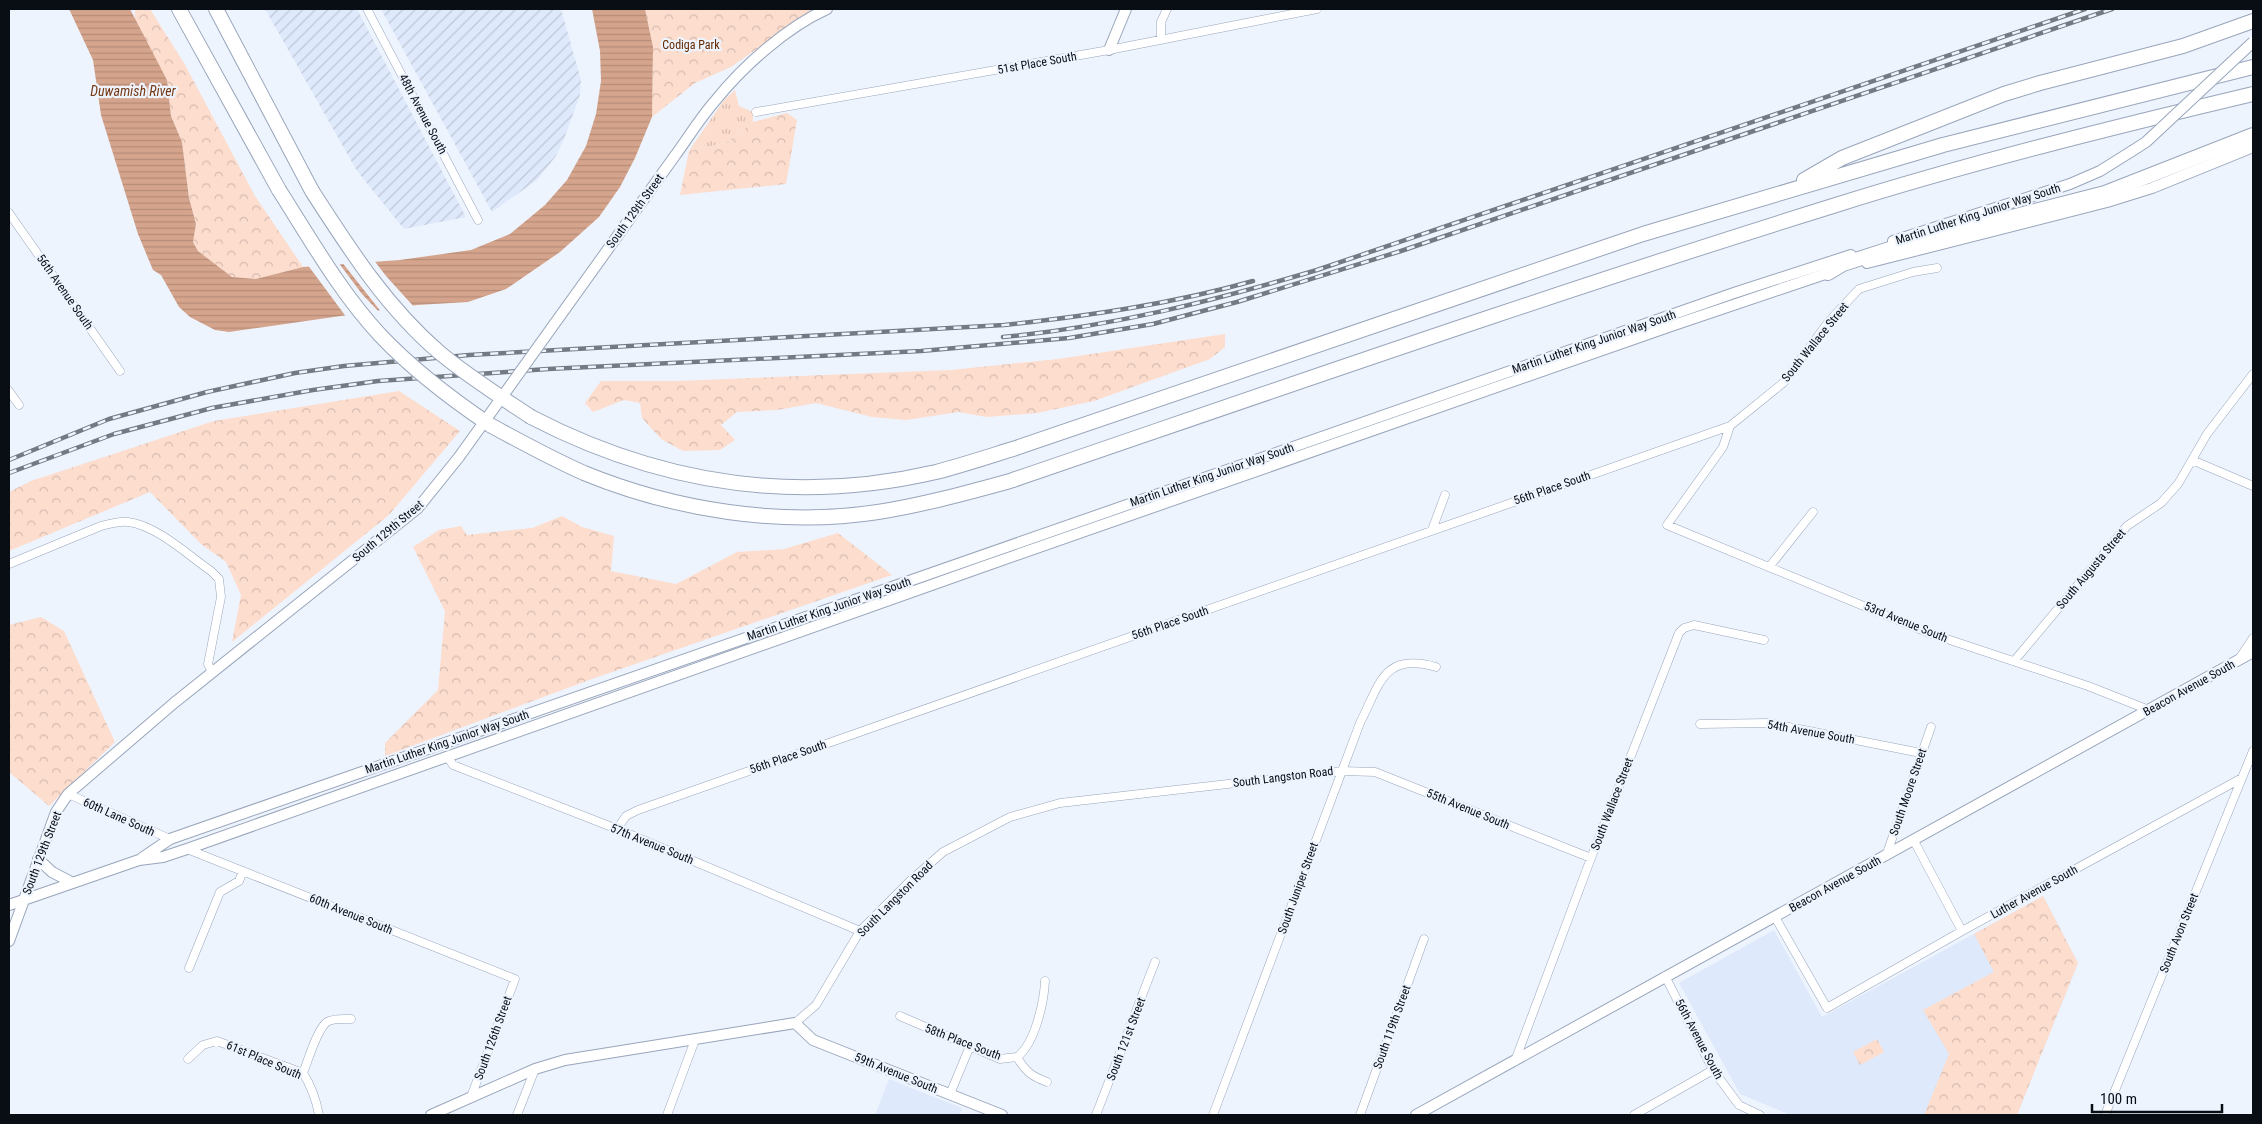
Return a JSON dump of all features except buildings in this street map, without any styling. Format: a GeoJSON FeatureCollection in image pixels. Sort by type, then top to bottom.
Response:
{"type":"FeatureCollection","features":[{"type":"Feature","properties":{"kind":"highway"},"geometry":{"type":"LineString","coordinates":[[179,9],[279,190],[340,285],[380,335],[449,397],[490,424],[544,454],[585,473],[635,491],[692,505],[743,514],[835,517],[920,505],[1010,481],[1526,305],[1838,204],[2007,156],[2253,94]]}},
{"type":"Feature","properties":{"kind":"highway"},"geometry":{"type":"LineString","coordinates":[[218,9],[312,191],[357,262],[416,330],[440,352],[466,373],[531,417],[567,436],[627,460],[656,468],[721,481],[768,486],[833,487],[894,480],[936,472],[1016,448],[1634,237],[1943,145],[2253,67]]}},
{"type":"Feature","properties":{"kind":"highway"},"geometry":{"type":"LineString","coordinates":[[1788,190],[1842,158],[2004,94],[2183,46],[2253,21]]}},
{"type":"Feature","properties":{"kind":"highway"},"geometry":{"type":"LineString","coordinates":[[2203,106],[2253,101]]}},
{"type":"Feature","properties":{"kind":"highway"},"geometry":{"type":"LineString","coordinates":[[1828,273],[1843,264],[1899,246],[2105,193],[2253,135]]}},
{"type":"Feature","properties":{"kind":"main road","name":"South 129th Street"},"geometry":{"type":"LineString","coordinates":[[9,941],[56,812],[68,794],[212,672],[418,508],[459,457],[714,101],[736,77],[770,46],[812,15],[827,9]]}},
{"type":"Feature","properties":{"kind":"main road"},"geometry":{"type":"LineString","coordinates":[[1109,50],[1126,9]]}},
{"type":"Feature","properties":{"kind":"main road","name":"Martin Luther King Junior Way South"},"geometry":{"type":"LineString","coordinates":[[140,860],[170,839],[1734,293],[2070,184],[2100,171],[2146,142],[2253,42]]}},
{"type":"Feature","properties":{"kind":"main road","name":"Martin Luther King Junior Way South"},"geometry":{"type":"LineString","coordinates":[[9,905],[140,860],[163,857],[187,849],[1671,326],[1828,273],[2107,202],[2152,188],[2253,147]]}},
{"type":"Feature","properties":{"kind":"main road","name":"Beacon Avenue South"},"geometry":{"type":"LineString","coordinates":[[1416,1115],[2253,652]]}},
{"type":"Feature","properties":{"kind":"main road"},"geometry":{"type":"LineString","coordinates":[[38,858],[52,872],[73,883]]}},
{"type":"Feature","properties":{"kind":"main road"},"geometry":{"type":"LineString","coordinates":[[432,1115],[535,1069],[565,1060],[795,1023]]}},
{"type":"Feature","properties":{"kind":"main road","name":"59th Avenue South"},"geometry":{"type":"LineString","coordinates":[[795,1023],[813,1040],[1002,1115]]}},
{"type":"Feature","properties":{"kind":"street","name":"48th Avenue South"},"geometry":{"type":"LineString","coordinates":[[367,9],[478,220]]}},
{"type":"Feature","properties":{"kind":"street"},"geometry":{"type":"LineString","coordinates":[[1161,40],[1162,22],[1167,9]]}},
{"type":"Feature","properties":{"kind":"street","name":"51st Place South"},"geometry":{"type":"LineString","coordinates":[[756,112],[1109,50],[1317,9]]}},
{"type":"Feature","properties":{"kind":"street","name":"56th Avenue South"},"geometry":{"type":"LineString","coordinates":[[9,213],[120,371]]}},
{"type":"Feature","properties":{"kind":"street","name":"South Wallace Street"},"geometry":{"type":"LineString","coordinates":[[1730,426],[1783,383],[1830,320],[1859,289],[1913,272],[1936,268]]}},
{"type":"Feature","properties":{"kind":"street","name":"South Augusta Street"},"geometry":{"type":"LineString","coordinates":[[2015,660],[2127,526],[2161,503],[2170,493],[2213,424],[2253,374]]}},
{"type":"Feature","properties":{"kind":"street"},"geometry":{"type":"LineString","coordinates":[[9,391],[19,405]]}},
{"type":"Feature","properties":{"kind":"street","name":"53rd Avenue South"},"geometry":{"type":"LineString","coordinates":[[1730,426],[1723,447],[1667,525],[1929,633],[2015,660],[2149,710]]}},
{"type":"Feature","properties":{"kind":"street","name":"56th Place South"},"geometry":{"type":"LineString","coordinates":[[617,829],[626,816],[638,810],[1730,426]]}},
{"type":"Feature","properties":{"kind":"street"},"geometry":{"type":"LineString","coordinates":[[2192,460],[2253,486]]}},
{"type":"Feature","properties":{"kind":"street"},"geometry":{"type":"LineString","coordinates":[[1432,530],[1446,495]]}},
{"type":"Feature","properties":{"kind":"street"},"geometry":{"type":"LineString","coordinates":[[1770,566],[1813,512]]}},
{"type":"Feature","properties":{"kind":"street"},"geometry":{"type":"LineString","coordinates":[[9,564],[101,526],[116,522],[128,522],[154,531],[211,571],[219,579],[221,597],[208,664],[212,672]]}},
{"type":"Feature","properties":{"kind":"street","name":"South Wallace Street"},"geometry":{"type":"LineString","coordinates":[[1516,1061],[1591,858],[1681,630],[1694,625],[1764,640]]}},
{"type":"Feature","properties":{"kind":"street"},"geometry":{"type":"LineString","coordinates":[[2238,660],[2253,638]]}},
{"type":"Feature","properties":{"kind":"street","name":"South Juniper Street"},"geometry":{"type":"LineString","coordinates":[[1213,1115],[1360,723],[1386,674],[1393,667],[1418,662],[1436,667]]}},
{"type":"Feature","properties":{"kind":"street","name":"54th Avenue South"},"geometry":{"type":"LineString","coordinates":[[1700,724],[1769,723],[1922,753]]}},
{"type":"Feature","properties":{"kind":"street","name":"South Moore Street"},"geometry":{"type":"LineString","coordinates":[[1886,856],[1931,728]]}},
{"type":"Feature","properties":{"kind":"street","name":"South Avon Street"},"geometry":{"type":"LineString","coordinates":[[2105,1115],[2242,778],[2250,770],[2253,751]]}},
{"type":"Feature","properties":{"kind":"street","name":"57th Avenue South"},"geometry":{"type":"LineString","coordinates":[[447,756],[453,765],[617,829],[860,931]]}},
{"type":"Feature","properties":{"kind":"street","name":"55th Avenue South"},"geometry":{"type":"LineString","coordinates":[[1342,770],[1367,771],[1383,775],[1591,858]]}},
{"type":"Feature","properties":{"kind":"street","name":"South Langston Road"},"geometry":{"type":"LineString","coordinates":[[795,1023],[816,1005],[860,931],[910,880],[942,852],[1010,817],[1060,803],[1342,770]]}},
{"type":"Feature","properties":{"kind":"street","name":"Luther Avenue South"},"geometry":{"type":"LineString","coordinates":[[1775,917],[1826,1008],[1962,931],[2242,778]]}},
{"type":"Feature","properties":{"kind":"street","name":"60th Lane South"},"geometry":{"type":"LineString","coordinates":[[68,794],[170,839]]}},
{"type":"Feature","properties":{"kind":"street"},"geometry":{"type":"LineString","coordinates":[[1914,841],[1962,931]]}},
{"type":"Feature","properties":{"kind":"street","name":"60th Avenue South"},"geometry":{"type":"LineString","coordinates":[[187,849],[515,978]]}},
{"type":"Feature","properties":{"kind":"street"},"geometry":{"type":"LineString","coordinates":[[189,968],[220,892],[239,881],[243,871]]}},
{"type":"Feature","properties":{"kind":"street","name":"South 119th Street"},"geometry":{"type":"LineString","coordinates":[[1360,1115],[1424,939]]}},
{"type":"Feature","properties":{"kind":"street","name":"South 121st Street"},"geometry":{"type":"LineString","coordinates":[[1096,1115],[1155,962]]}},
{"type":"Feature","properties":{"kind":"street","name":"56th Avenue South"},"geometry":{"type":"LineString","coordinates":[[1665,976],[1713,1070],[1739,1105],[1760,1115]]}},
{"type":"Feature","properties":{"kind":"street","name":"South 126th Street"},"geometry":{"type":"LineString","coordinates":[[471,1097],[515,978]]}},
{"type":"Feature","properties":{"kind":"street"},"geometry":{"type":"LineString","coordinates":[[1017,1057],[1027,1046],[1044,999],[1045,980]]}},
{"type":"Feature","properties":{"kind":"street","name":"58th Place South"},"geometry":{"type":"LineString","coordinates":[[900,1016],[1000,1058],[1017,1057],[1031,1076],[1047,1082]]}},
{"type":"Feature","properties":{"kind":"street"},"geometry":{"type":"LineString","coordinates":[[303,1074],[325,1023],[331,1020],[351,1019]]}},
{"type":"Feature","properties":{"kind":"street"},"geometry":{"type":"LineString","coordinates":[[668,1115],[695,1040]]}},
{"type":"Feature","properties":{"kind":"street","name":"61st Place South"},"geometry":{"type":"LineString","coordinates":[[188,1059],[202,1045],[217,1041],[303,1074],[314,1092],[319,1115]]}},
{"type":"Feature","properties":{"kind":"street"},"geometry":{"type":"LineString","coordinates":[[950,1094],[970,1046]]}},
{"type":"Feature","properties":{"kind":"street"},"geometry":{"type":"LineString","coordinates":[[517,1115],[535,1069]]}},
{"type":"Feature","properties":{"kind":"street"},"geometry":{"type":"LineString","coordinates":[[1634,1115],[1713,1070]]}},
{"type":"Feature","properties":{"kind":"shaded area"},"geometry":{"type":"Polygon","coordinates":[[[265,9],[357,9],[466,217],[404,229],[357,171],[265,9]]]}},
{"type":"Feature","properties":{"kind":"shaded area"},"geometry":{"type":"Polygon","coordinates":[[[381,9],[561,9],[581,80],[580,95],[556,156],[537,180],[492,212],[381,9]]]}},
{"type":"Feature","properties":{"kind":"shaded area"},"geometry":{"type":"Polygon","coordinates":[[[2043,896],[2078,963],[2017,1115],[1791,1115],[1740,1094],[1679,983],[1774,930],[1822,1017],[2043,896]]]}},
{"type":"Feature","properties":{"kind":"shaded area"},"geometry":{"type":"Polygon","coordinates":[[[889,1079],[962,1108],[960,1115],[875,1115],[889,1079]]]}},
{"type":"Feature","properties":{"kind":"green space"},"geometry":{"type":"Polygon","coordinates":[[[135,9],[150,9],[184,63],[255,196],[303,267],[256,279],[232,277],[198,251],[193,242],[196,224],[189,198],[182,142],[171,116],[167,80],[135,22],[135,9]]]}},
{"type":"Feature","properties":{"kind":"green space","name":"Codiga Park"},"geometry":{"type":"Polygon","coordinates":[[[645,9],[814,9],[731,67],[695,83],[652,117],[653,47],[645,9]]]}},
{"type":"Feature","properties":{"kind":"green space"},"geometry":{"type":"Polygon","coordinates":[[[735,90],[739,106],[753,112],[753,122],[726,143],[689,151],[724,100],[735,90]]]}},
{"type":"Feature","properties":{"kind":"green space"},"geometry":{"type":"Polygon","coordinates":[[[787,113],[797,120],[786,184],[680,195],[689,151],[726,143],[753,122],[787,113]]]}},
{"type":"Feature","properties":{"kind":"green space"},"geometry":{"type":"Polygon","coordinates":[[[1225,334],[1225,347],[1210,359],[1094,401],[1037,413],[986,417],[959,412],[906,420],[872,417],[816,403],[777,410],[737,412],[721,425],[735,440],[720,450],[683,451],[661,439],[642,418],[640,403],[624,400],[593,412],[585,403],[601,381],[678,381],[951,370],[1058,359],[1225,334]]]}},
{"type":"Feature","properties":{"kind":"green space"},"geometry":{"type":"Polygon","coordinates":[[[399,391],[460,431],[389,515],[232,642],[241,595],[226,562],[201,544],[150,492],[9,551],[9,492],[31,481],[214,421],[399,391]]]}},
{"type":"Feature","properties":{"kind":"green space"},"geometry":{"type":"Polygon","coordinates":[[[562,516],[582,527],[614,536],[611,571],[676,584],[737,552],[784,549],[838,533],[892,575],[592,679],[385,756],[385,743],[438,690],[445,611],[413,547],[439,530],[461,526],[467,535],[532,528],[562,516]]]}},
{"type":"Feature","properties":{"kind":"green space"},"geometry":{"type":"Polygon","coordinates":[[[41,617],[64,631],[115,742],[49,806],[9,772],[9,625],[41,617]]]}},
{"type":"Feature","properties":{"kind":"green space"},"geometry":{"type":"Polygon","coordinates":[[[2043,896],[2078,963],[2017,1115],[1924,1115],[1949,1054],[1923,1010],[1994,972],[1974,934],[2043,896]]]}},
{"type":"Feature","properties":{"kind":"green space"},"geometry":{"type":"Polygon","coordinates":[[[1877,1039],[1884,1052],[1860,1065],[1853,1052],[1877,1039]]]}},
{"type":"Feature","properties":{"kind":"water","name":"Duwamish River"},"geometry":{"type":"Polygon","coordinates":[[[69,9],[130,9],[167,80],[171,116],[182,142],[189,198],[196,224],[193,242],[198,251],[232,277],[256,279],[303,267],[400,260],[471,250],[510,234],[545,205],[567,180],[586,146],[596,114],[601,81],[600,51],[592,9],[645,9],[653,47],[652,117],[635,158],[620,187],[599,217],[560,252],[506,289],[468,302],[417,305],[229,332],[215,330],[190,317],[179,307],[161,275],[153,270],[138,234],[101,115],[93,60],[69,9]]]}},
{"type":"Feature","properties":{"kind":"pier"},"geometry":{"type":"Polygon","coordinates":[[[373,259],[415,308],[382,313],[341,261],[373,259]]]}},
{"type":"Feature","properties":{"kind":"pier"},"geometry":{"type":"Polygon","coordinates":[[[338,262],[362,294],[380,313],[347,318],[307,264],[338,262]]]}},
{"type":"Feature","properties":{"kind":"railway"},"geometry":{"type":"LineString","coordinates":[[1003,337],[1043,333],[1122,320],[1200,302],[1317,270],[2085,9]]}},
{"type":"Feature","properties":{"kind":"railway"},"geometry":{"type":"LineString","coordinates":[[9,473],[114,434],[212,408],[313,390],[378,381],[548,369],[921,351],[1069,338],[1153,324],[1237,302],[1401,251],[2112,9]]}},
{"type":"Feature","properties":{"kind":"railway"},"geometry":{"type":"LineString","coordinates":[[9,460],[109,419],[207,392],[295,373],[344,366],[469,355],[1004,325],[1067,318],[1161,303],[1253,281]]}}]}
